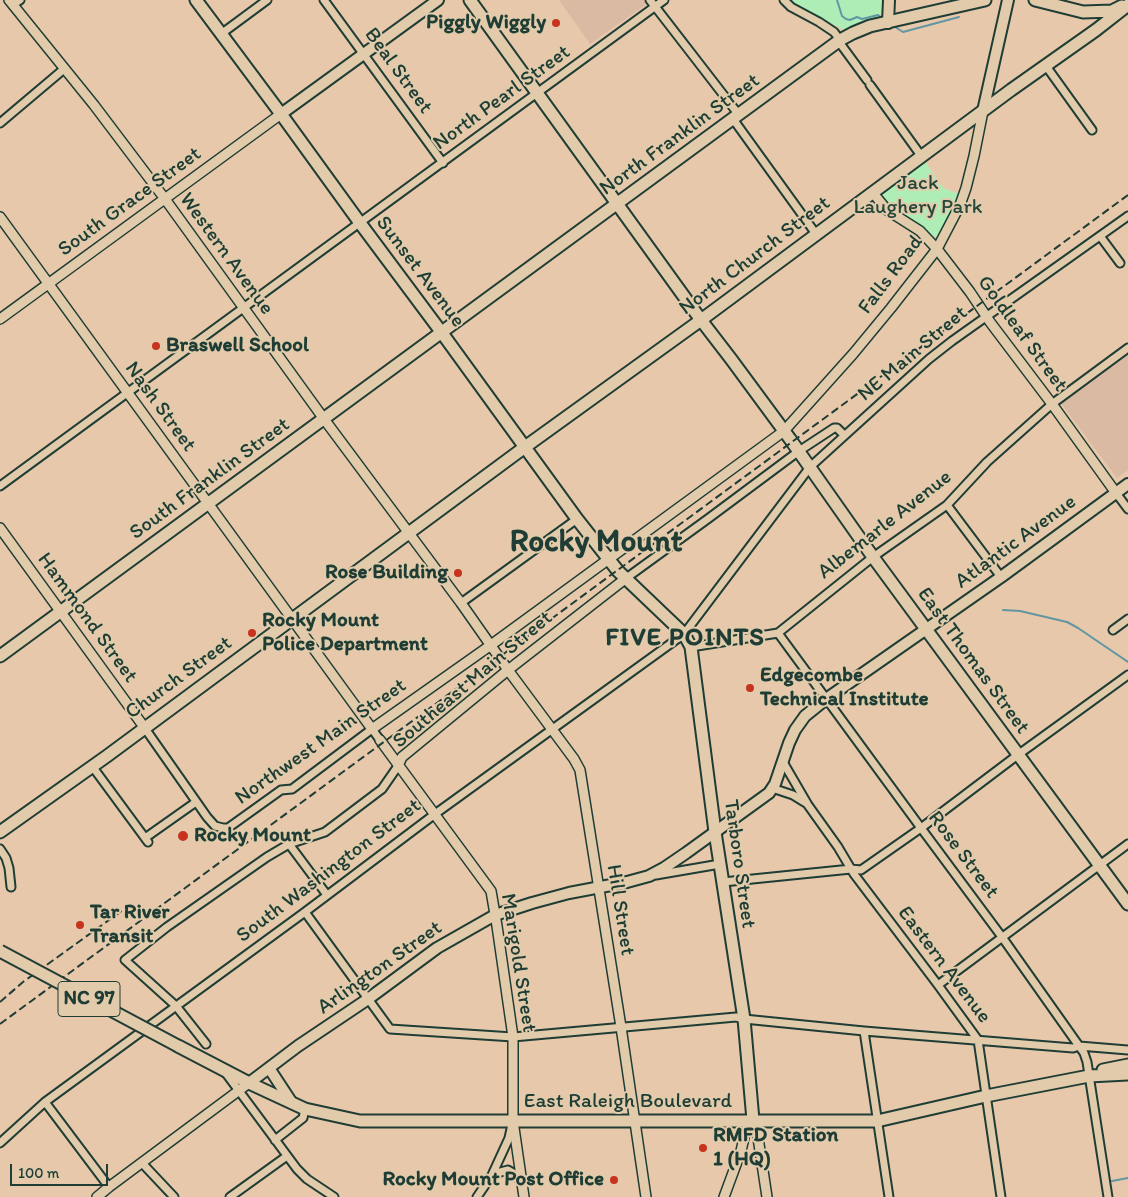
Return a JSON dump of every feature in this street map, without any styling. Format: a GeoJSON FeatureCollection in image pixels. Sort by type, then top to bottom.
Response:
{"type":"FeatureCollection","features":[{"type":"Feature","properties":{"kind":"main road","name":"Sunset Avenue"},"geometry":{"type":"LineString","coordinates":[[196,0],[577,519],[612,563]]}},
{"type":"Feature","properties":{"kind":"main road"},"geometry":{"type":"LineString","coordinates":[[281,114],[438,0]]}},
{"type":"Feature","properties":{"kind":"main road","name":"East Thomas Street"},"geometry":{"type":"LineString","coordinates":[[470,0],[701,320],[732,359],[926,629],[1128,904]]}},
{"type":"Feature","properties":{"kind":"main road"},"geometry":{"type":"LineString","coordinates":[[888,23],[889,0]]}},
{"type":"Feature","properties":{"kind":"main road","name":"North Franklin Street"},"geometry":{"type":"LineString","coordinates":[[442,333],[840,40],[870,26],[985,0]]}},
{"type":"Feature","properties":{"kind":"main road","name":"Falls Road"},"geometry":{"type":"LineString","coordinates":[[983,111],[1008,0]]}},
{"type":"Feature","properties":{"kind":"main road"},"geometry":{"type":"LineString","coordinates":[[1035,0],[1084,12],[1112,11],[1128,4]]}},
{"type":"Feature","properties":{"kind":"main road","name":"North Church Street"},"geometry":{"type":"LineString","coordinates":[[525,447],[1096,30],[1128,4]]}},
{"type":"Feature","properties":{"kind":"main road"},"geometry":{"type":"LineString","coordinates":[[1050,62],[1064,47],[1088,30],[1091,24],[1090,18],[1084,12]]}},
{"type":"Feature","properties":{"kind":"main road","name":"South Franklin Street"},"geometry":{"type":"LineString","coordinates":[[0,656],[442,333]]}},
{"type":"Feature","properties":{"kind":"main road","name":"Church Street"},"geometry":{"type":"LineString","coordinates":[[0,832],[525,447]]}},
{"type":"Feature","properties":{"kind":"main road","name":"Atlantic Avenue"},"geometry":{"type":"LineString","coordinates":[[715,832],[769,793],[776,784],[789,743],[805,716],[826,699],[1001,577],[1128,484]]}},
{"type":"Feature","properties":{"kind":"main road","name":"Tarboro Street"},"geometry":{"type":"LineString","coordinates":[[612,563],[625,579],[684,634],[691,647],[715,832],[744,1019],[753,1120]]}},
{"type":"Feature","properties":{"kind":"main road","name":"Arlington Street"},"geometry":{"type":"LineString","coordinates":[[249,1083],[437,948],[495,915],[532,902],[649,876],[664,868],[715,832]]}},
{"type":"Feature","properties":{"kind":"main road","name":"East Raleigh Boulevard"},"geometry":{"type":"LineString","coordinates":[[0,951],[249,1083],[305,1108],[360,1121],[877,1121],[986,1096],[1089,1076],[1128,1074]]}},
{"type":"Feature","properties":{"kind":"main road","name":"East Raleigh Boulevard"},"geometry":{"type":"LineString","coordinates":[[1089,1076],[1100,1070],[1128,1065]]}},
{"type":"Feature","properties":{"kind":"main road"},"geometry":{"type":"LineString","coordinates":[[270,1068],[292,1103]]}},
{"type":"Feature","properties":{"kind":"street"},"geometry":{"type":"LineString","coordinates":[[221,34],[267,0]]}},
{"type":"Feature","properties":{"kind":"street","name":"Beal Street"},"geometry":{"type":"LineString","coordinates":[[324,0],[443,163]]}},
{"type":"Feature","properties":{"kind":"street"},"geometry":{"type":"LineString","coordinates":[[650,0],[736,117],[816,234]]}},
{"type":"Feature","properties":{"kind":"street","name":"North Pearl Street"},"geometry":{"type":"LineString","coordinates":[[0,486],[664,0]]}},
{"type":"Feature","properties":{"kind":"street"},"geometry":{"type":"LineString","coordinates":[[784,0],[791,7],[834,32],[868,83],[922,156]]}},
{"type":"Feature","properties":{"kind":"street","name":"Western Avenue"},"geometry":{"type":"LineString","coordinates":[[14,2],[165,199],[497,654]]}},
{"type":"Feature","properties":{"kind":"street"},"geometry":{"type":"LineString","coordinates":[[1050,62],[1092,130]]}},
{"type":"Feature","properties":{"kind":"street"},"geometry":{"type":"LineString","coordinates":[[0,123],[64,69]]}},
{"type":"Feature","properties":{"kind":"street","name":"Falls Road"},"geometry":{"type":"LineString","coordinates":[[787,435],[937,249],[960,205],[966,188],[983,111]]}},
{"type":"Feature","properties":{"kind":"street","name":"South Grace Street"},"geometry":{"type":"LineString","coordinates":[[0,319],[281,114]]}},
{"type":"Feature","properties":{"kind":"street","name":"Goldleaf Street"},"geometry":{"type":"LineString","coordinates":[[873,193],[887,210],[920,231],[937,249],[1128,509]]}},
{"type":"Feature","properties":{"kind":"street","name":"NE Main Street"},"geometry":{"type":"LineString","coordinates":[[810,467],[929,359],[1128,216]]}},
{"type":"Feature","properties":{"kind":"street","name":"Nash Street"},"geometry":{"type":"LineString","coordinates":[[0,217],[380,740]]}},
{"type":"Feature","properties":{"kind":"street"},"geometry":{"type":"LineString","coordinates":[[1100,236],[1120,263]]}},
{"type":"Feature","properties":{"kind":"street","name":"Albemarle Avenue"},"geometry":{"type":"LineString","coordinates":[[778,633],[874,557],[947,505],[987,462],[1052,404],[1128,348]]}},
{"type":"Feature","properties":{"kind":"street"},"geometry":{"type":"LineString","coordinates":[[625,579],[799,451],[834,428],[838,428],[844,435]]}},
{"type":"Feature","properties":{"kind":"street","name":"Northwest Main Street"},"geometry":{"type":"LineString","coordinates":[[196,802],[215,826],[228,828],[281,790],[292,789],[372,729],[612,563],[787,435]]}},
{"type":"Feature","properties":{"kind":"street","name":"South Washington Street"},"geometry":{"type":"LineString","coordinates":[[0,1143],[45,1102],[305,912],[435,814],[684,634],[810,467]]}},
{"type":"Feature","properties":{"kind":"street"},"geometry":{"type":"LineString","coordinates":[[947,505],[1001,577]]}},
{"type":"Feature","properties":{"kind":"street"},"geometry":{"type":"LineString","coordinates":[[461,603],[577,519]]}},
{"type":"Feature","properties":{"kind":"street","name":"Hammond Street"},"geometry":{"type":"LineString","coordinates":[[0,528],[196,802]]}},
{"type":"Feature","properties":{"kind":"street","name":"Southeast Main Street"},"geometry":{"type":"LineString","coordinates":[[176,1006],[124,960],[167,927],[267,857],[289,844],[325,832],[382,789],[402,757],[508,670],[625,579]]}},
{"type":"Feature","properties":{"kind":"street"},"geometry":{"type":"LineString","coordinates":[[1112,630],[1128,619]]}},
{"type":"Feature","properties":{"kind":"street"},"geometry":{"type":"LineString","coordinates":[[691,647],[778,633]]}},
{"type":"Feature","properties":{"kind":"street","name":"Rose Street"},"geometry":{"type":"LineString","coordinates":[[778,633],[1002,937],[1084,1053],[1108,1197]]}},
{"type":"Feature","properties":{"kind":"street","name":"Hill Street"},"geometry":{"type":"LineString","coordinates":[[497,654],[574,759],[580,770],[646,1197]]}},
{"type":"Feature","properties":{"kind":"street"},"geometry":{"type":"LineString","coordinates":[[723,882],[851,869],[861,870],[1128,675]]}},
{"type":"Feature","properties":{"kind":"street","name":"Marigold Street"},"geometry":{"type":"LineString","coordinates":[[380,740],[491,891],[513,1037],[513,1121],[524,1197]]}},
{"type":"Feature","properties":{"kind":"street","name":"Eastern Avenue"},"geometry":{"type":"LineString","coordinates":[[783,762],[808,805],[838,846],[854,874],[978,1040],[1001,1197]]}},
{"type":"Feature","properties":{"kind":"street"},"geometry":{"type":"LineString","coordinates":[[92,766],[147,840],[196,802]]}},
{"type":"Feature","properties":{"kind":"street"},"geometry":{"type":"LineString","coordinates":[[772,788],[793,795],[808,805]]}},
{"type":"Feature","properties":{"kind":"street"},"geometry":{"type":"LineString","coordinates":[[289,844],[327,895]]}},
{"type":"Feature","properties":{"kind":"street"},"geometry":{"type":"LineString","coordinates":[[938,985],[1128,844]]}},
{"type":"Feature","properties":{"kind":"street"},"geometry":{"type":"LineString","coordinates":[[0,850],[6,858],[9,868],[11,887]]}},
{"type":"Feature","properties":{"kind":"street"},"geometry":{"type":"LineString","coordinates":[[649,876],[720,864]]}},
{"type":"Feature","properties":{"kind":"street"},"geometry":{"type":"LineString","coordinates":[[305,912],[390,1029],[513,1037],[736,1017],[864,1031],[1073,1048],[1079,1046],[1128,1050]]}},
{"type":"Feature","properties":{"kind":"street"},"geometry":{"type":"LineString","coordinates":[[176,1006],[206,1044]]}},
{"type":"Feature","properties":{"kind":"street"},"geometry":{"type":"LineString","coordinates":[[864,1031],[889,1197]]}},
{"type":"Feature","properties":{"kind":"street"},"geometry":{"type":"LineString","coordinates":[[223,1069],[297,1169],[307,1179],[334,1197]]}},
{"type":"Feature","properties":{"kind":"street","name":"Arlington Street"},"geometry":{"type":"LineString","coordinates":[[97,1197],[249,1083]]}},
{"type":"Feature","properties":{"kind":"street"},"geometry":{"type":"LineString","coordinates":[[45,1102],[109,1187]]}},
{"type":"Feature","properties":{"kind":"street"},"geometry":{"type":"LineString","coordinates":[[275,1140],[303,1118],[305,1108]]}},
{"type":"Feature","properties":{"kind":"street"},"geometry":{"type":"LineString","coordinates":[[724,1197],[741,1151],[746,1129],[753,1120]]}},
{"type":"Feature","properties":{"kind":"street","name":"Tarboro Street"},"geometry":{"type":"LineString","coordinates":[[753,1120],[757,1131],[767,1197]]}},
{"type":"Feature","properties":{"kind":"street"},"geometry":{"type":"LineString","coordinates":[[478,1197],[492,1175],[509,1138],[513,1121]]}},
{"type":"Feature","properties":{"kind":"street"},"geometry":{"type":"LineString","coordinates":[[230,1197],[287,1156]]}},
{"type":"Feature","properties":{"kind":"street"},"geometry":{"type":"LineString","coordinates":[[142,1163],[174,1197]]}},
{"type":"Feature","properties":{"kind":"street"},"geometry":{"type":"LineString","coordinates":[[492,1175],[508,1170],[515,1174],[522,1183]]}},
{"type":"Feature","properties":{"kind":"shaded area"},"geometry":{"type":"Polygon","coordinates":[[[559,0],[644,0],[647,4],[590,44],[559,0]]]}},
{"type":"Feature","properties":{"kind":"shaded area"},"geometry":{"type":"Polygon","coordinates":[[[1128,352],[1128,470],[1117,478],[1060,402],[1128,352]]]}},
{"type":"Feature","properties":{"kind":"green space"},"geometry":{"type":"Polygon","coordinates":[[[790,0],[883,0],[880,17],[844,30],[801,8],[790,0]]]}},
{"type":"Feature","properties":{"kind":"green space","name":"Jack Laughery Park"},"geometry":{"type":"Polygon","coordinates":[[[924,160],[943,188],[959,194],[943,231],[934,237],[888,206],[881,194],[924,160]]]}},
{"type":"Feature","properties":{"kind":"waterway"},"geometry":{"type":"LineString","coordinates":[[837,0],[842,16],[846,19],[850,20],[857,17],[862,19],[878,15],[882,18]]}},
{"type":"Feature","properties":{"kind":"waterway"},"geometry":{"type":"LineString","coordinates":[[892,25],[903,32],[959,17]]}},
{"type":"Feature","properties":{"kind":"waterway"},"geometry":{"type":"LineString","coordinates":[[1003,610],[1020,611],[1067,622],[1128,662]]}},
{"type":"Feature","properties":{"kind":"waterway"},"geometry":{"type":"LineString","coordinates":[[1112,1181],[1128,1178]]}},
{"type":"Feature","properties":{"kind":"railway"},"geometry":{"type":"LineString","coordinates":[[0,1024],[1128,195]]}},
{"type":"Feature","properties":{"kind":"railway"},"geometry":{"type":"LineString","coordinates":[[0,1002],[23,982],[134,902]]}},
{"type":"Feature","properties":{"kind":"place","name":"Piggly Wiggly"},"geometry":{"type":"Point","coordinates":[556,23]}},
{"type":"Feature","properties":{"kind":"place","name":"Braswell School"},"geometry":{"type":"Point","coordinates":[156,346]}},
{"type":"Feature","properties":{"kind":"place","name":"Rose Building"},"geometry":{"type":"Point","coordinates":[458,573]}},
{"type":"Feature","properties":{"kind":"place","name":"Rocky Mount Police Department"},"geometry":{"type":"Point","coordinates":[252,633]}},
{"type":"Feature","properties":{"kind":"place","name":"Edgecombe Technical Institute"},"geometry":{"type":"Point","coordinates":[750,688]}},
{"type":"Feature","properties":{"kind":"place","name":"Rocky Mount"},"geometry":{"type":"Point","coordinates":[183,836]}},
{"type":"Feature","properties":{"kind":"place","name":"Tar River Transit"},"geometry":{"type":"Point","coordinates":[80,925]}},
{"type":"Feature","properties":{"kind":"place","name":"RMFD Station 1 (HQ)"},"geometry":{"type":"Point","coordinates":[703,1148]}},
{"type":"Feature","properties":{"kind":"place","name":"Rocky Mount Post Office"},"geometry":{"type":"Point","coordinates":[614,1180]}},
{"type":"Feature","properties":{"kind":"district","name":"Rocky Mount"},"geometry":{"type":"Point","coordinates":[596,543]}},
{"type":"Feature","properties":{"kind":"district","name":"FIVE POINTS"},"geometry":{"type":"Point","coordinates":[685,638]}}]}
